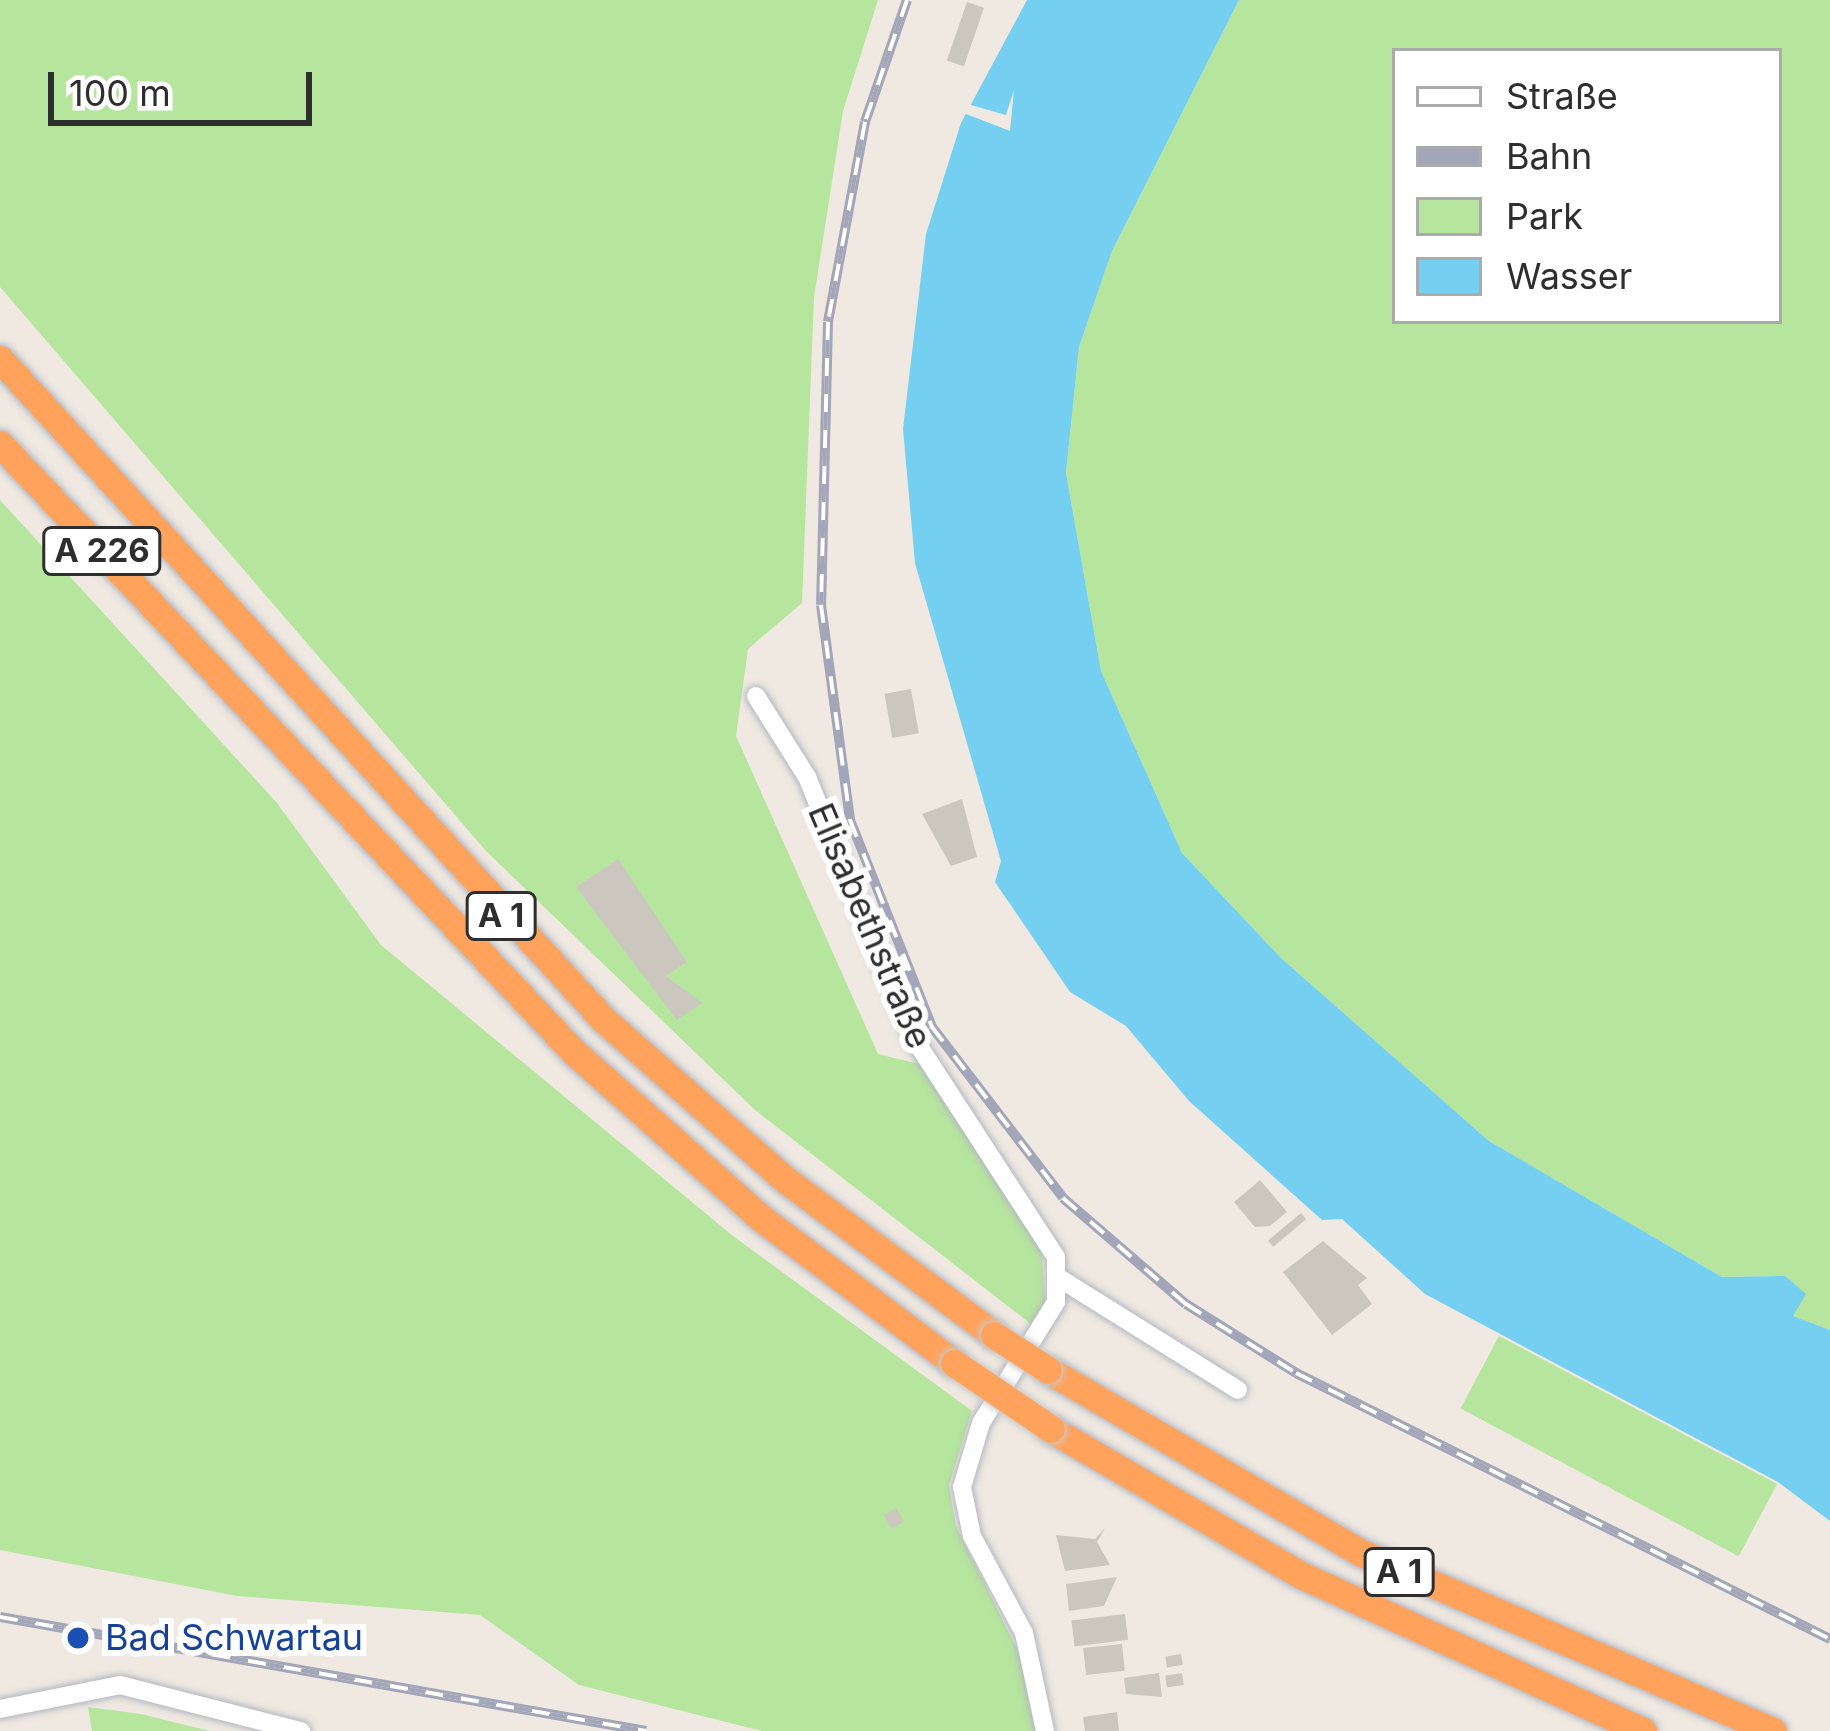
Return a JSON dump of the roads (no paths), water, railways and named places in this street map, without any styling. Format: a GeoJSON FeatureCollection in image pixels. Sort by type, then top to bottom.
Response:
{"type":"FeatureCollection","features":[{"type":"Feature","properties":{"kind":"highway"},"geometry":{"type":"LineString","coordinates":[[0,339],[67,433]]}},
{"type":"Feature","properties":{"kind":"highway","name":"A 1"},"geometry":{"type":"LineString","coordinates":[[0,358],[603,1018],[787,1181],[994,1335],[1359,1552],[1772,1731]]}},
{"type":"Feature","properties":{"kind":"highway","name":"A 1"},"geometry":{"type":"LineString","coordinates":[[0,424],[204,657],[573,1051],[760,1218],[1052,1430],[1301,1574],[1643,1731]]}},
{"type":"Feature","properties":{"kind":"highway","name":"A 226"},"geometry":{"type":"LineString","coordinates":[[0,444],[204,657]]}},
{"type":"Feature","properties":{"kind":"street","name":"Elisabethstraße"},"geometry":{"type":"LineString","coordinates":[[756,696],[807,777],[913,1037],[1047,1236],[1059,1278]]}},
{"type":"Feature","properties":{"kind":"street"},"geometry":{"type":"LineString","coordinates":[[1045,1731],[1024,1634],[972,1536],[962,1487],[981,1423],[1057,1302],[1059,1278],[1238,1390]]}},
{"type":"Feature","properties":{"kind":"street"},"geometry":{"type":"LineString","coordinates":[[0,1709],[120,1685],[301,1731]]}},
{"type":"Feature","properties":{"kind":"water"},"geometry":{"type":"Polygon","coordinates":[[[1027,0],[1239,0],[1112,251],[1079,347],[1066,473],[1101,671],[1182,853],[1281,958],[1489,1141],[1722,1277],[1785,1276],[1806,1294],[1793,1316],[1830,1330],[1830,1521],[1778,1482],[1425,1294],[1342,1219],[1322,1220],[1189,1101],[1126,1026],[1070,992],[995,882],[1001,861],[915,563],[903,429],[926,234],[961,123],[1027,0]]]}},
{"type":"Feature","properties":{"kind":"railway"},"geometry":{"type":"LineString","coordinates":[[907,0],[865,122],[828,322],[821,605],[850,820],[932,1027],[1063,1198],[1186,1304],[1296,1373],[1830,1639]]}},
{"type":"Feature","properties":{"kind":"railway"},"geometry":{"type":"LineString","coordinates":[[0,1617],[646,1731]]}},
{"type":"Feature","properties":{"kind":"place","name":"Bad Schwartau"},"geometry":{"type":"Point","coordinates":[78,1638]}}]}
